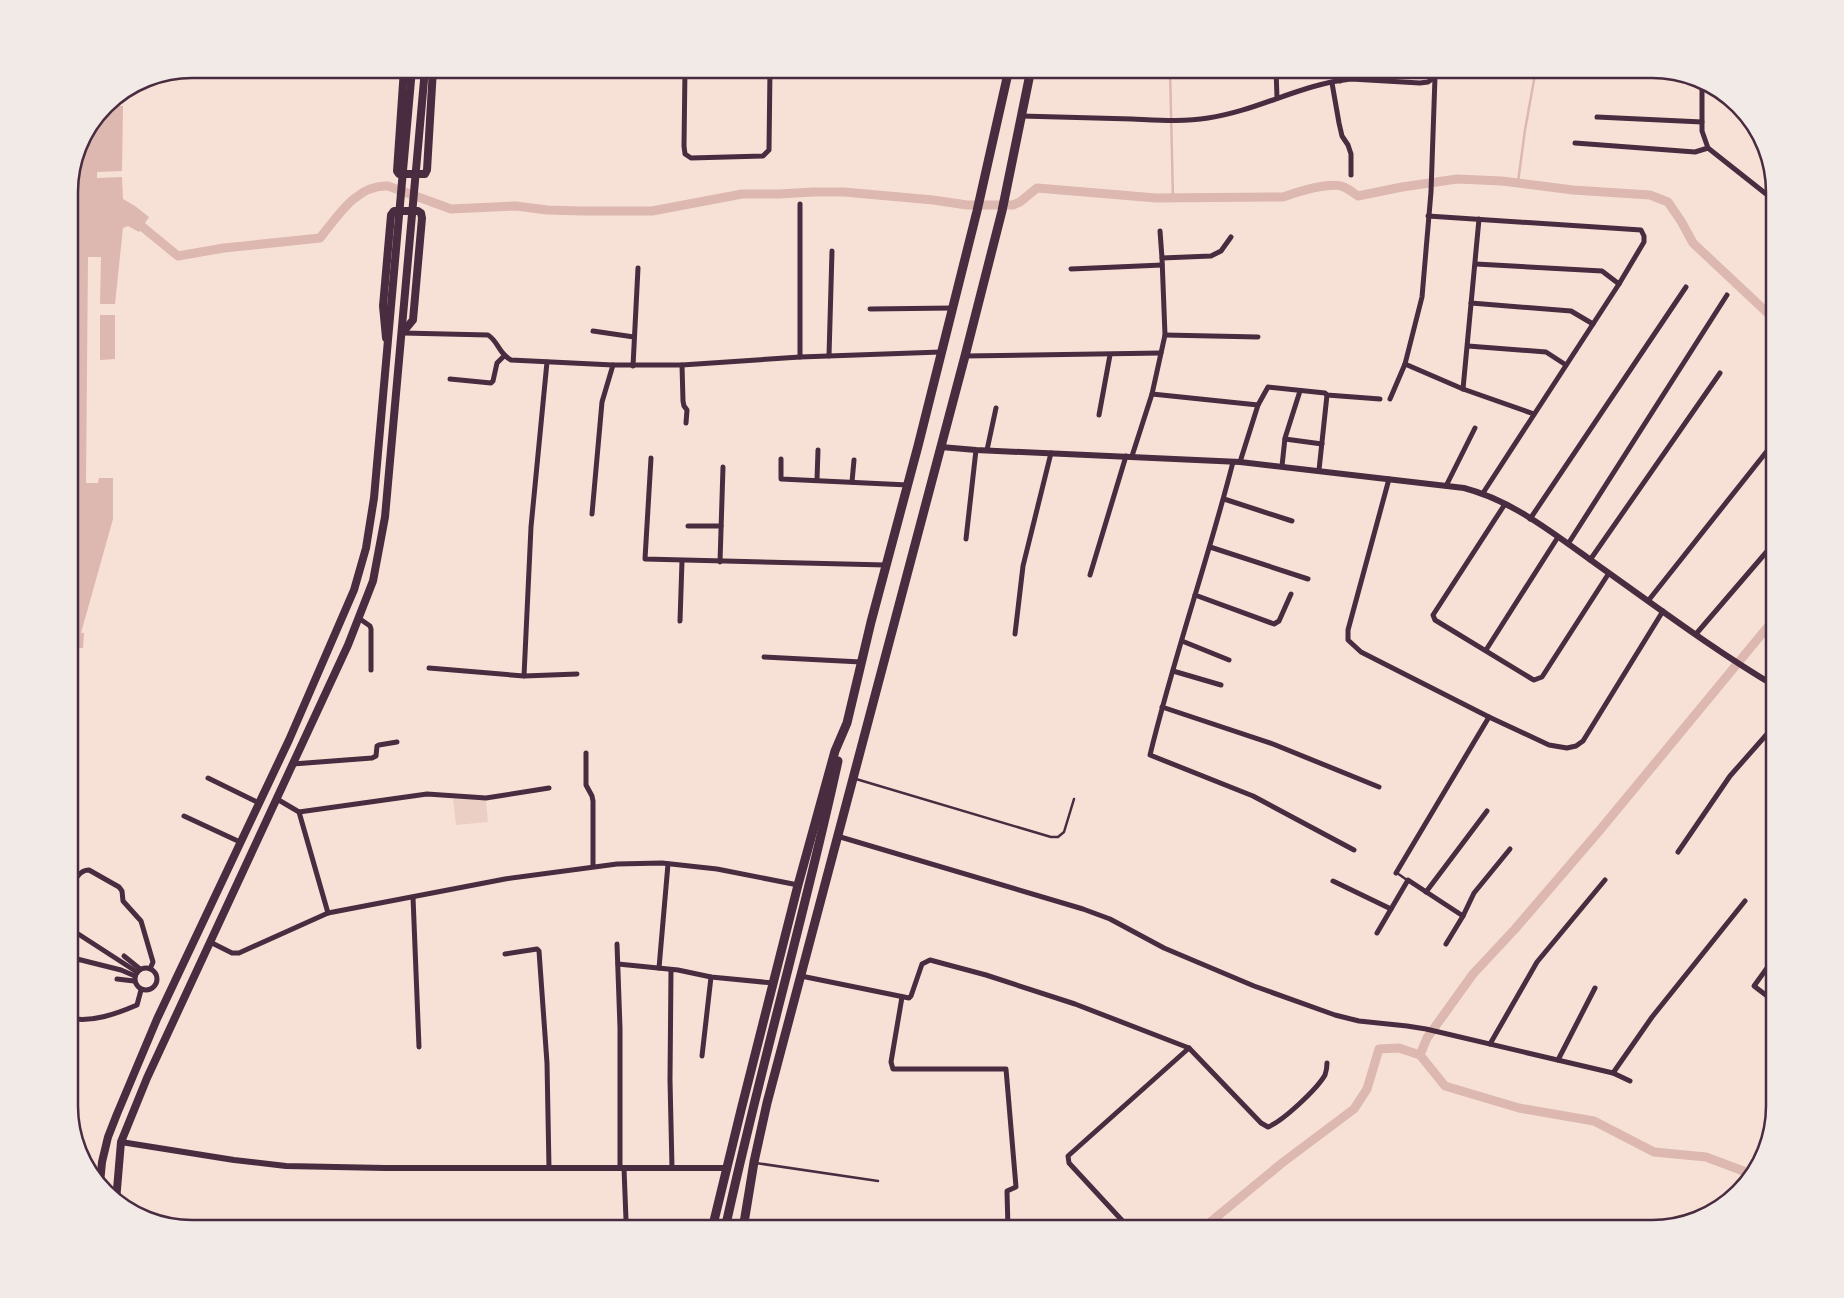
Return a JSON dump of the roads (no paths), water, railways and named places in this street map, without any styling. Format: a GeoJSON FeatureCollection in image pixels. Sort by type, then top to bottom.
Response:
{"type":"FeatureCollection","features":[{"type":"Feature","properties":{"kind":"main road"},"geometry":{"type":"LineString","coordinates":[[727,1220],[748,1126],[821,837],[844,731],[953,308],[1007,77]]}},
{"type":"Feature","properties":{"kind":"main road"},"geometry":{"type":"LineString","coordinates":[[745,1220],[754,1162],[767,1103],[965,356],[1002,211],[1029,77]]}},
{"type":"Feature","properties":{"kind":"main road"},"geometry":{"type":"LineString","coordinates":[[403,78],[397,171],[399,174],[425,174],[427,170],[432,78]]}},
{"type":"Feature","properties":{"kind":"main road"},"geometry":{"type":"LineString","coordinates":[[101,1176],[108,1137],[141,1056],[259,803],[342,618],[361,569],[374,498],[412,78]]}},
{"type":"Feature","properties":{"kind":"main road"},"geometry":{"type":"LineString","coordinates":[[117,1192],[121,1142],[154,1062],[294,764],[360,619],[373,581],[382,541],[425,78]]}},
{"type":"Feature","properties":{"kind":"main road"},"geometry":{"type":"LineString","coordinates":[[387,357],[383,306],[391,215],[394,211],[418,211],[421,213],[422,218],[413,320],[402,333]]}},
{"type":"Feature","properties":{"kind":"main road"},"geometry":{"type":"LineString","coordinates":[[714,1220],[798,885],[835,751],[844,731]]}},
{"type":"Feature","properties":{"kind":"main road"},"geometry":{"type":"LineString","coordinates":[[141,1056],[154,1062]]}},
{"type":"Feature","properties":{"kind":"main road"},"geometry":{"type":"LineString","coordinates":[[108,1137],[121,1142]]}},
{"type":"Feature","properties":{"kind":"street"},"geometry":{"type":"LineString","coordinates":[[1276,77],[1277,98]]}},
{"type":"Feature","properties":{"kind":"street"},"geometry":{"type":"LineString","coordinates":[[1021,116],[1168,120],[1207,119],[1233,114],[1296,92],[1340,81],[1420,83],[1428,82],[1435,77]]}},
{"type":"Feature","properties":{"kind":"street"},"geometry":{"type":"LineString","coordinates":[[1390,399],[1405,364],[1422,297],[1428,216],[1432,192],[1435,77]]}},
{"type":"Feature","properties":{"kind":"street"},"geometry":{"type":"LineString","coordinates":[[685,78],[684,146],[685,154],[690,158],[763,156],[767,154],[769,150],[770,78]]}},
{"type":"Feature","properties":{"kind":"street"},"geometry":{"type":"LineString","coordinates":[[1332,83],[1342,136],[1348,145],[1350,154],[1351,175]]}},
{"type":"Feature","properties":{"kind":"street"},"geometry":{"type":"LineString","coordinates":[[1702,89],[1702,132],[1708,148],[1766,193]]}},
{"type":"Feature","properties":{"kind":"street"},"geometry":{"type":"LineString","coordinates":[[1597,117],[1702,122]]}},
{"type":"Feature","properties":{"kind":"street"},"geometry":{"type":"LineString","coordinates":[[1575,143],[1695,152],[1708,148]]}},
{"type":"Feature","properties":{"kind":"street"},"geometry":{"type":"LineString","coordinates":[[800,204],[800,357]]}},
{"type":"Feature","properties":{"kind":"street"},"geometry":{"type":"LineString","coordinates":[[1428,216],[1641,230],[1644,236],[1644,242],[1619,284],[1483,493]]}},
{"type":"Feature","properties":{"kind":"street"},"geometry":{"type":"LineString","coordinates":[[1463,389],[1479,219]]}},
{"type":"Feature","properties":{"kind":"street"},"geometry":{"type":"LineString","coordinates":[[1090,575],[1129,456],[1152,394],[1165,335],[1160,231]]}},
{"type":"Feature","properties":{"kind":"street"},"geometry":{"type":"LineString","coordinates":[[1162,258],[1211,256],[1221,251],[1231,237]]}},
{"type":"Feature","properties":{"kind":"street"},"geometry":{"type":"LineString","coordinates":[[829,356],[832,251]]}},
{"type":"Feature","properties":{"kind":"street"},"geometry":{"type":"LineString","coordinates":[[1476,264],[1602,271],[1619,284]]}},
{"type":"Feature","properties":{"kind":"street"},"geometry":{"type":"LineString","coordinates":[[1071,269],[1162,265]]}},
{"type":"Feature","properties":{"kind":"street"},"geometry":{"type":"LineString","coordinates":[[633,366],[638,268]]}},
{"type":"Feature","properties":{"kind":"street"},"geometry":{"type":"LineString","coordinates":[[1530,519],[1686,287]]}},
{"type":"Feature","properties":{"kind":"street"},"geometry":{"type":"LineString","coordinates":[[1568,544],[1727,295]]}},
{"type":"Feature","properties":{"kind":"street"},"geometry":{"type":"LineString","coordinates":[[1471,303],[1571,311],[1593,324]]}},
{"type":"Feature","properties":{"kind":"street"},"geometry":{"type":"LineString","coordinates":[[870,310],[953,308]]}},
{"type":"Feature","properties":{"kind":"street"},"geometry":{"type":"LineString","coordinates":[[593,331],[634,337]]}},
{"type":"Feature","properties":{"kind":"street"},"geometry":{"type":"LineString","coordinates":[[402,333],[488,335],[493,338],[504,356],[511,360],[633,366],[941,352]]}},
{"type":"Feature","properties":{"kind":"street"},"geometry":{"type":"LineString","coordinates":[[1165,335],[1258,337]]}},
{"type":"Feature","properties":{"kind":"street"},"geometry":{"type":"LineString","coordinates":[[1468,346],[1546,352],[1566,365]]}},
{"type":"Feature","properties":{"kind":"street"},"geometry":{"type":"LineString","coordinates":[[965,356],[1161,353]]}},
{"type":"Feature","properties":{"kind":"street"},"geometry":{"type":"LineString","coordinates":[[1099,415],[1110,355]]}},
{"type":"Feature","properties":{"kind":"street"},"geometry":{"type":"LineString","coordinates":[[450,380],[491,383],[497,363],[504,356]]}},
{"type":"Feature","properties":{"kind":"street"},"geometry":{"type":"LineString","coordinates":[[524,676],[531,527],[547,362]]}},
{"type":"Feature","properties":{"kind":"street"},"geometry":{"type":"LineString","coordinates":[[1405,364],[1463,389],[1534,414]]}},
{"type":"Feature","properties":{"kind":"street"},"geometry":{"type":"LineString","coordinates":[[592,514],[602,402],[613,365]]}},
{"type":"Feature","properties":{"kind":"street"},"geometry":{"type":"LineString","coordinates":[[682,365],[683,401],[687,410],[686,423]]}},
{"type":"Feature","properties":{"kind":"street"},"geometry":{"type":"LineString","coordinates":[[1590,560],[1720,374]]}},
{"type":"Feature","properties":{"kind":"street"},"geometry":{"type":"LineString","coordinates":[[1354,850],[1253,796],[1150,755],[1162,707],[1224,498],[1258,405],[1268,387],[1380,400]]}},
{"type":"Feature","properties":{"kind":"street"},"geometry":{"type":"LineString","coordinates":[[1282,466],[1285,440],[1300,390]]}},
{"type":"Feature","properties":{"kind":"street"},"geometry":{"type":"LineString","coordinates":[[1152,394],[1258,405]]}},
{"type":"Feature","properties":{"kind":"street"},"geometry":{"type":"LineString","coordinates":[[1319,470],[1327,395]]}},
{"type":"Feature","properties":{"kind":"street"},"geometry":{"type":"LineString","coordinates":[[987,450],[996,408]]}},
{"type":"Feature","properties":{"kind":"street"},"geometry":{"type":"LineString","coordinates":[[1446,486],[1475,428]]}},
{"type":"Feature","properties":{"kind":"street"},"geometry":{"type":"LineString","coordinates":[[1285,440],[1322,444]]}},
{"type":"Feature","properties":{"kind":"street"},"geometry":{"type":"LineString","coordinates":[[941,447],[1237,462],[1446,486],[1483,493],[1505,504],[1558,537],[1662,611],[1766,680]]}},
{"type":"Feature","properties":{"kind":"street"},"geometry":{"type":"LineString","coordinates":[[817,480],[818,450]]}},
{"type":"Feature","properties":{"kind":"street"},"geometry":{"type":"LineString","coordinates":[[966,540],[976,450]]}},
{"type":"Feature","properties":{"kind":"street"},"geometry":{"type":"LineString","coordinates":[[1648,601],[1766,452]]}},
{"type":"Feature","properties":{"kind":"street"},"geometry":{"type":"LineString","coordinates":[[1015,634],[1023,566],[1051,453]]}},
{"type":"Feature","properties":{"kind":"street"},"geometry":{"type":"LineString","coordinates":[[650,458],[645,559],[886,565]]}},
{"type":"Feature","properties":{"kind":"street"},"geometry":{"type":"LineString","coordinates":[[781,459],[781,479],[908,485]]}},
{"type":"Feature","properties":{"kind":"street"},"geometry":{"type":"LineString","coordinates":[[852,482],[854,460]]}},
{"type":"Feature","properties":{"kind":"street"},"geometry":{"type":"LineString","coordinates":[[720,562],[722,467]]}},
{"type":"Feature","properties":{"kind":"street"},"geometry":{"type":"LineString","coordinates":[[1389,479],[1348,630],[1348,640],[1361,652],[1488,717],[1549,745],[1567,748],[1576,746],[1583,741],[1662,611]]}},
{"type":"Feature","properties":{"kind":"street"},"geometry":{"type":"LineString","coordinates":[[1224,498],[1292,521]]}},
{"type":"Feature","properties":{"kind":"street"},"geometry":{"type":"LineString","coordinates":[[1505,504],[1433,615],[1435,620],[1534,680],[1542,677],[1609,573]]}},
{"type":"Feature","properties":{"kind":"street"},"geometry":{"type":"LineString","coordinates":[[688,526],[721,526]]}},
{"type":"Feature","properties":{"kind":"street"},"geometry":{"type":"LineString","coordinates":[[1486,650],[1558,537]]}},
{"type":"Feature","properties":{"kind":"street"},"geometry":{"type":"LineString","coordinates":[[1210,547],[1308,580]]}},
{"type":"Feature","properties":{"kind":"street"},"geometry":{"type":"LineString","coordinates":[[1696,634],[1766,552]]}},
{"type":"Feature","properties":{"kind":"street"},"geometry":{"type":"LineString","coordinates":[[680,621],[682,561]]}},
{"type":"Feature","properties":{"kind":"street"},"geometry":{"type":"LineString","coordinates":[[674,580],[682,581]]}},
{"type":"Feature","properties":{"kind":"street"},"geometry":{"type":"LineString","coordinates":[[1195,595],[1275,624],[1279,621],[1291,594]]}},
{"type":"Feature","properties":{"kind":"street"},"geometry":{"type":"LineString","coordinates":[[360,619],[372,629],[371,670]]}},
{"type":"Feature","properties":{"kind":"street"},"geometry":{"type":"LineString","coordinates":[[1182,641],[1229,660]]}},
{"type":"Feature","properties":{"kind":"street"},"geometry":{"type":"LineString","coordinates":[[764,657],[861,662]]}},
{"type":"Feature","properties":{"kind":"street"},"geometry":{"type":"LineString","coordinates":[[429,668],[524,676],[577,674]]}},
{"type":"Feature","properties":{"kind":"street"},"geometry":{"type":"LineString","coordinates":[[1173,671],[1221,685]]}},
{"type":"Feature","properties":{"kind":"street"},"geometry":{"type":"LineString","coordinates":[[1162,707],[1273,744],[1379,787]]}},
{"type":"Feature","properties":{"kind":"street"},"geometry":{"type":"LineString","coordinates":[[1396,873],[1488,717]]}},
{"type":"Feature","properties":{"kind":"street"},"geometry":{"type":"LineString","coordinates":[[1678,852],[1730,776],[1766,735]]}},
{"type":"Feature","properties":{"kind":"street"},"geometry":{"type":"LineString","coordinates":[[294,764],[372,758],[376,756],[377,746],[397,742]]}},
{"type":"Feature","properties":{"kind":"street"},"geometry":{"type":"LineString","coordinates":[[586,753],[586,785],[593,801],[593,866]]}},
{"type":"Feature","properties":{"kind":"street"},"geometry":{"type":"LineString","coordinates":[[208,778],[259,803]]}},
{"type":"Feature","properties":{"kind":"street"},"geometry":{"type":"LineString","coordinates":[[277,799],[299,812],[424,794],[486,798],[549,788]]}},
{"type":"Feature","properties":{"kind":"street"},"geometry":{"type":"LineString","coordinates":[[1426,892],[1487,811]]}},
{"type":"Feature","properties":{"kind":"street"},"geometry":{"type":"LineString","coordinates":[[299,812],[328,913]]}},
{"type":"Feature","properties":{"kind":"street"},"geometry":{"type":"LineString","coordinates":[[184,816],[240,842]]}},
{"type":"Feature","properties":{"kind":"street"},"geometry":{"type":"LineString","coordinates":[[838,836],[1101,916],[1164,948],[1254,986],[1335,1015],[1359,1021],[1407,1026],[1490,1044],[1613,1073],[1630,1081]]}},
{"type":"Feature","properties":{"kind":"street"},"geometry":{"type":"LineString","coordinates":[[1446,944],[1464,916],[1474,893],[1510,849]]}},
{"type":"Feature","properties":{"kind":"street"},"geometry":{"type":"LineString","coordinates":[[659,968],[668,864]]}},
{"type":"Feature","properties":{"kind":"street"},"geometry":{"type":"LineString","coordinates":[[210,942],[232,953],[239,953],[328,913],[505,880],[593,866],[668,864],[717,869],[798,885]]}},
{"type":"Feature","properties":{"kind":"street"},"geometry":{"type":"LineString","coordinates":[[78,876],[80,872],[89,870],[119,887],[122,891],[123,901],[141,921],[153,962],[150,969],[117,979]]}},
{"type":"Feature","properties":{"kind":"street"},"geometry":{"type":"LineString","coordinates":[[1377,933],[1408,880],[1464,916]]}},
{"type":"Feature","properties":{"kind":"street"},"geometry":{"type":"LineString","coordinates":[[1490,1044],[1537,962],[1605,880]]}},
{"type":"Feature","properties":{"kind":"street"},"geometry":{"type":"LineString","coordinates":[[1333,881],[1391,909]]}},
{"type":"Feature","properties":{"kind":"street"},"geometry":{"type":"LineString","coordinates":[[413,897],[419,1047]]}},
{"type":"Feature","properties":{"kind":"street"},"geometry":{"type":"LineString","coordinates":[[1613,1073],[1652,1017],[1745,901]]}},
{"type":"Feature","properties":{"kind":"street"},"geometry":{"type":"LineString","coordinates":[[78,934],[137,974]]}},
{"type":"Feature","properties":{"kind":"street"},"geometry":{"type":"LineString","coordinates":[[617,944],[622,1168],[626,1220]]}},
{"type":"Feature","properties":{"kind":"street"},"geometry":{"type":"LineString","coordinates":[[506,954],[537,949],[539,951],[547,1063],[549,1168]]}},
{"type":"Feature","properties":{"kind":"street"},"geometry":{"type":"LineString","coordinates":[[124,956],[137,974],[136,985],[141,990],[153,989],[157,983],[155,973],[150,969]]}},
{"type":"Feature","properties":{"kind":"street"},"geometry":{"type":"LineString","coordinates":[[78,959],[137,974]]}},
{"type":"Feature","properties":{"kind":"street"},"geometry":{"type":"LineString","coordinates":[[801,976],[909,998],[922,964],[930,960],[986,975],[1075,1004],[1189,1048],[1261,1124],[1268,1127],[1278,1123],[1312,1092],[1325,1074],[1327,1063]]}},
{"type":"Feature","properties":{"kind":"street"},"geometry":{"type":"LineString","coordinates":[[618,964],[659,968],[711,977],[773,983]]}},
{"type":"Feature","properties":{"kind":"street"},"geometry":{"type":"LineString","coordinates":[[1766,969],[1754,986],[1766,995]]}},
{"type":"Feature","properties":{"kind":"street"},"geometry":{"type":"LineString","coordinates":[[671,970],[670,1080],[672,1168]]}},
{"type":"Feature","properties":{"kind":"street"},"geometry":{"type":"LineString","coordinates":[[702,1056],[711,977]]}},
{"type":"Feature","properties":{"kind":"street"},"geometry":{"type":"LineString","coordinates":[[1558,1060],[1595,988]]}},
{"type":"Feature","properties":{"kind":"street"},"geometry":{"type":"LineString","coordinates":[[78,1020],[83,1021],[137,1005],[141,990]]}},
{"type":"Feature","properties":{"kind":"street"},"geometry":{"type":"LineString","coordinates":[[902,997],[891,1062],[893,1069],[1006,1069],[1016,1187],[1007,1191],[1008,1220]]}},
{"type":"Feature","properties":{"kind":"street"},"geometry":{"type":"LineString","coordinates":[[1122,1220],[1070,1163],[1068,1156],[1189,1048]]}},
{"type":"Feature","properties":{"kind":"street"},"geometry":{"type":"LineString","coordinates":[[121,1142],[240,1161],[286,1166],[727,1168]]}},
{"type":"Feature","properties":{"kind":"lane"},"geometry":{"type":"LineString","coordinates":[[852,778],[1050,837],[1058,837],[1064,832],[1074,799]]}},
{"type":"Feature","properties":{"kind":"lane"},"geometry":{"type":"LineString","coordinates":[[1396,873],[1408,880]]}},
{"type":"Feature","properties":{"kind":"lane"},"geometry":{"type":"LineString","coordinates":[[754,1162],[878,1181]]}},
{"type":"Feature","properties":{"kind":"waterway"},"geometry":{"type":"LineString","coordinates":[[1170,77],[1173,198]]}},
{"type":"Feature","properties":{"kind":"waterway"},"geometry":{"type":"LineString","coordinates":[[1518,182],[1535,77]]}},
{"type":"Feature","properties":{"kind":"waterway"},"geometry":{"type":"LineString","coordinates":[[134,220],[178,256],[224,248],[320,238],[357,196],[367,190],[388,186],[451,209],[516,206],[547,210],[652,211],[742,194],[844,192],[967,205],[1013,205],[1020,202],[1037,188],[1156,198],[1283,197],[1331,185],[1346,188],[1358,196],[1457,179],[1502,181],[1573,190],[1650,195],[1668,202],[1693,243],[1766,312]]}},
{"type":"Feature","properties":{"kind":"waterway"},"geometry":{"type":"LineString","coordinates":[[1420,1055],[1427,1038],[1473,974],[1515,929],[1600,830],[1766,629]]}},
{"type":"Feature","properties":{"kind":"waterway"},"geometry":{"type":"LineString","coordinates":[[1213,1220],[1282,1163],[1354,1109],[1367,1089],[1379,1049],[1399,1048],[1420,1055],[1445,1086],[1519,1108],[1594,1121],[1654,1152],[1706,1157],[1746,1172]]}}]}
